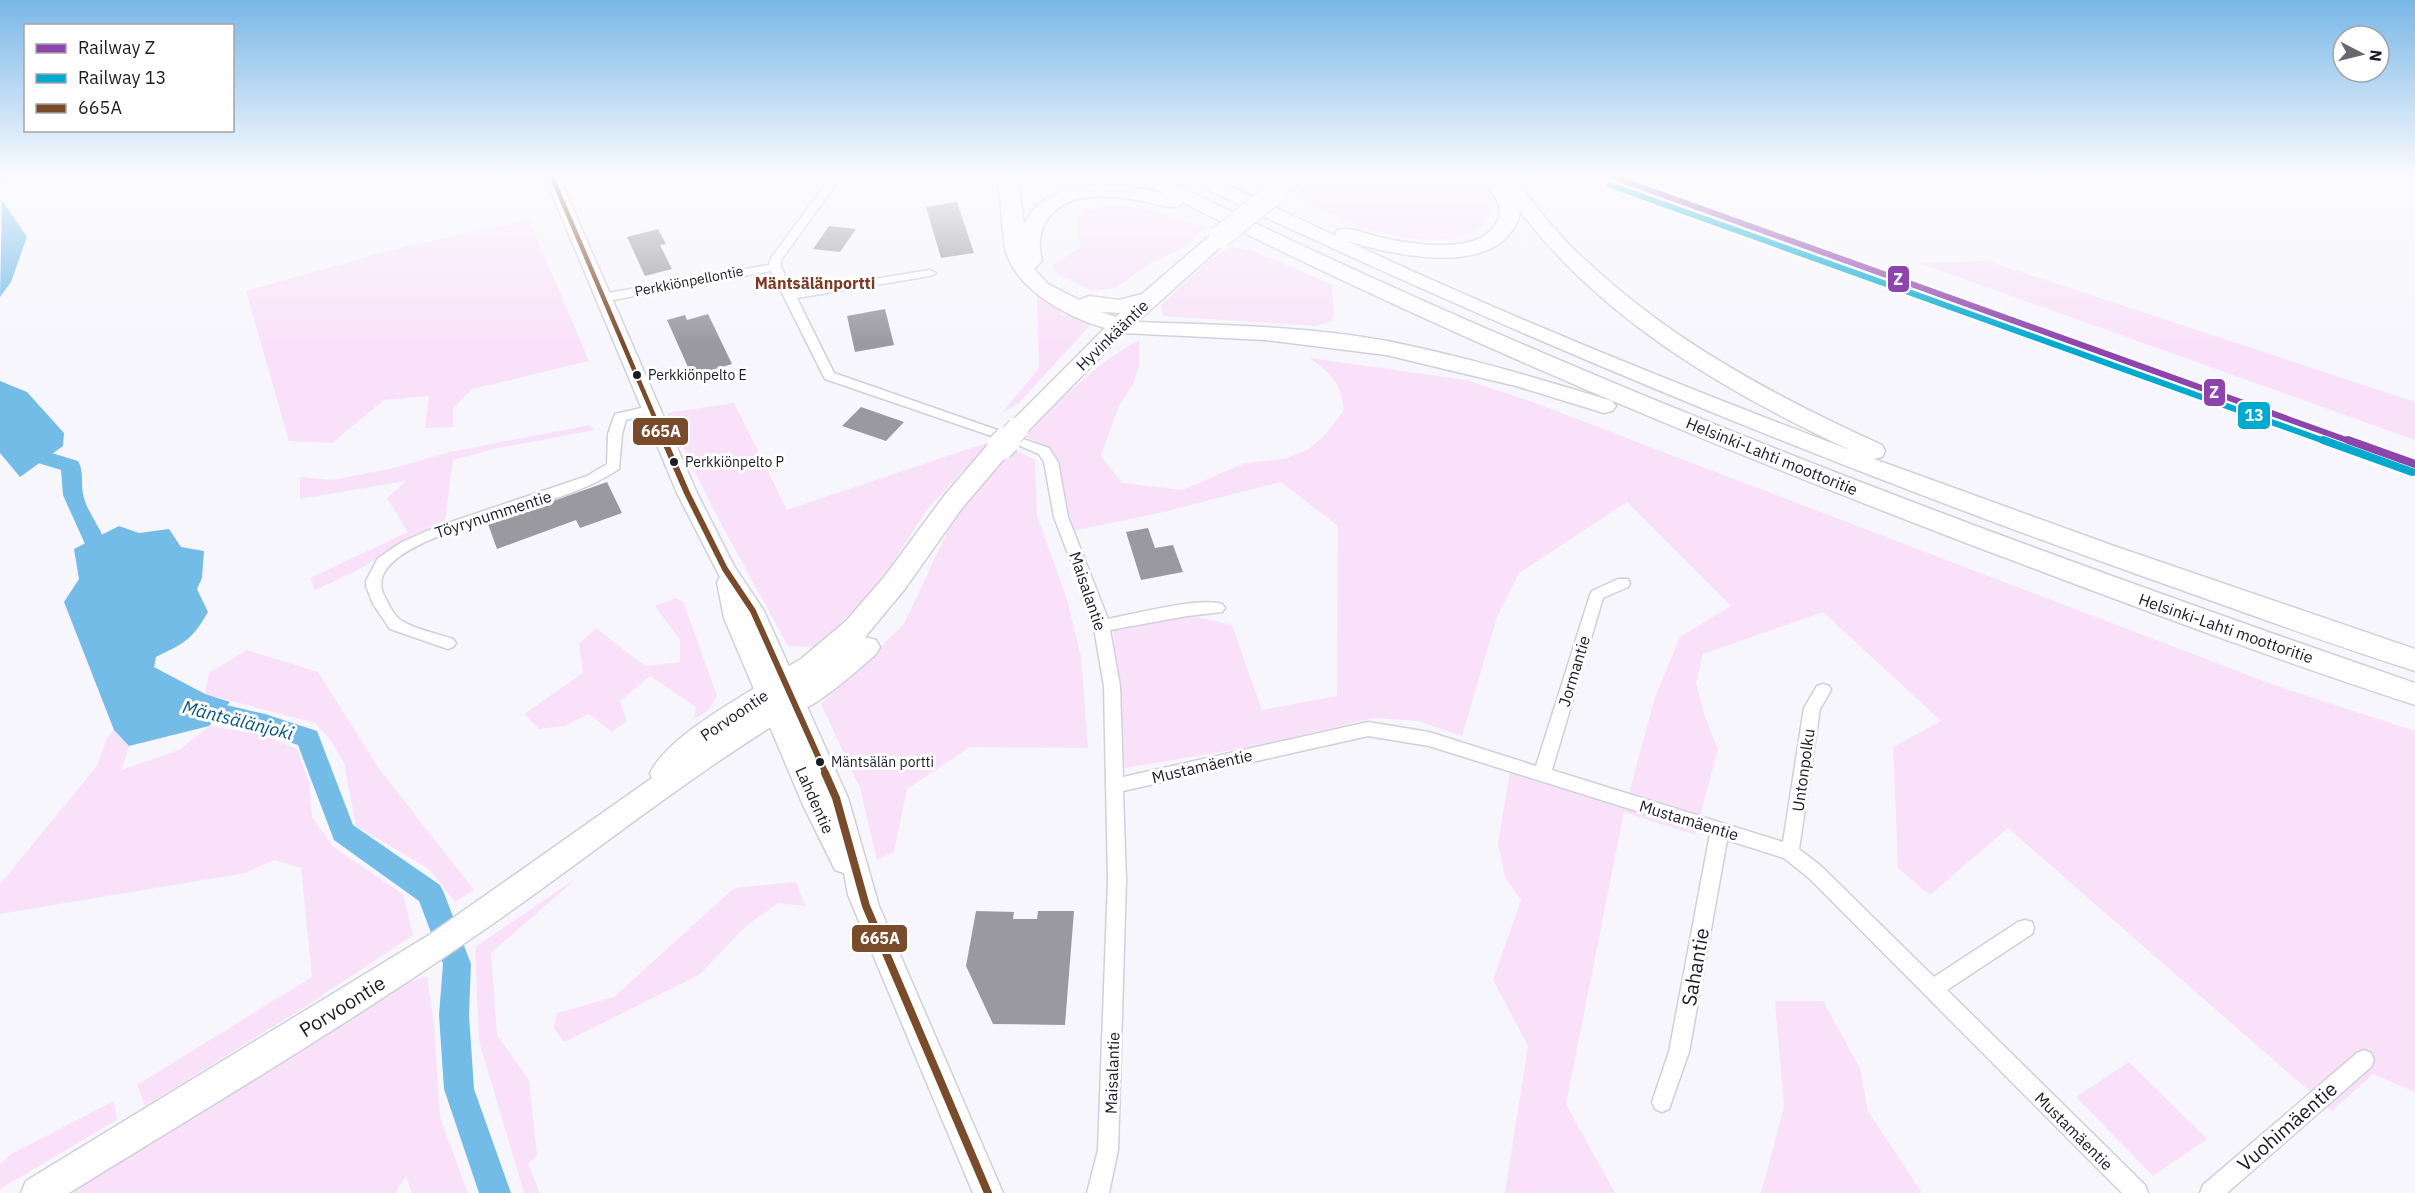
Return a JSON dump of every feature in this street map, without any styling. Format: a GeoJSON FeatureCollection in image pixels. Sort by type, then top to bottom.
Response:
{"type":"FeatureCollection","features":[{"type":"Feature","properties":{"kind":"highway"},"geometry":{"type":"LineString","coordinates":[[1015,233],[1016,250],[1024,270],[1041,288],[1098,319],[1119,326],[1266,333],[1349,342],[1427,356],[1522,380],[1596,403],[2029,557]]}},
{"type":"Feature","properties":{"kind":"highway"},"geometry":{"type":"LineString","coordinates":[[1032,233],[1028,249],[1037,269],[1051,282],[1086,301],[1112,308],[1132,305],[1149,299]]}},
{"type":"Feature","properties":{"kind":"highway","name":"Hyvinkääntie"},"geometry":{"type":"LineString","coordinates":[[780,696],[824,682],[865,648],[896,609],[914,578],[945,512],[967,484],[1018,428],[1119,326],[1225,233]]}},
{"type":"Feature","properties":{"kind":"highway"},"geometry":{"type":"LineString","coordinates":[[1246,233],[1366,284]]}},
{"type":"Feature","properties":{"kind":"highway","name":"Helsinki-Lahti moottoritie"},"geometry":{"type":"LineString","coordinates":[[1260,233],[1366,284],[1674,417],[2029,557],[2415,694]]}},
{"type":"Feature","properties":{"kind":"highway","name":"Helsinki-Lahti moottoritie"},"geometry":{"type":"LineString","coordinates":[[1312,233],[1576,351],[1816,446],[2187,582],[2415,660]]}},
{"type":"Feature","properties":{"kind":"highway"},"geometry":{"type":"LineString","coordinates":[[1340,233],[1387,246],[1430,252],[1452,251],[1488,242],[1501,233]]}},
{"type":"Feature","properties":{"kind":"highway"},"geometry":{"type":"LineString","coordinates":[[1548,233],[1594,279],[1648,322],[1693,354],[1745,385],[1865,447],[1996,503],[2135,556],[2187,582]]}},
{"type":"Feature","properties":{"kind":"highway"},"geometry":{"type":"LineString","coordinates":[[1065,380],[1123,340],[1148,332],[1174,330]]}},
{"type":"Feature","properties":{"kind":"main road","name":"Lahdentie"},"geometry":{"type":"LineString","coordinates":[[575,233],[650,410],[725,569],[735,618],[780,696],[815,805],[867,906],[911,1017],[988,1193]]}},
{"type":"Feature","properties":{"kind":"main road","name":"Porvoontie"},"geometry":{"type":"LineString","coordinates":[[38,1193],[398,971],[487,912],[780,696]]}},
{"type":"Feature","properties":{"kind":"street"},"geometry":{"type":"LineString","coordinates":[[775,267],[775,260],[795,233]]}},
{"type":"Feature","properties":{"kind":"street","name":"Perkkiönpellontie"},"geometry":{"type":"LineString","coordinates":[[603,298],[775,267]]}},
{"type":"Feature","properties":{"kind":"street","name":"Maisalantie"},"geometry":{"type":"LineString","coordinates":[[775,267],[830,376],[1023,442],[1044,451],[1052,462],[1061,517],[1102,626],[1112,686],[1117,880],[1113,1065],[1108,1150],[1098,1193]]}},
{"type":"Feature","properties":{"kind":"street"},"geometry":{"type":"LineString","coordinates":[[790,296],[930,273]]}},
{"type":"Feature","properties":{"kind":"street","name":"Töyrynummentie"},"geometry":{"type":"LineString","coordinates":[[448,643],[395,625],[372,584],[374,575],[380,567],[392,555],[437,531],[556,493],[605,474],[614,466],[615,434],[620,417],[650,410]]}},
{"type":"Feature","properties":{"kind":"street","name":"Jormantie"},"geometry":{"type":"LineString","coordinates":[[1542,774],[1597,595],[1623,583]]}},
{"type":"Feature","properties":{"kind":"street"},"geometry":{"type":"LineString","coordinates":[[1102,626],[1187,610],[1217,608]]}},
{"type":"Feature","properties":{"kind":"street","name":"Untonpolku"},"geometry":{"type":"LineString","coordinates":[[1790,852],[1812,708],[1823,690]]}},
{"type":"Feature","properties":{"kind":"street","name":"Mustamäentie"},"geometry":{"type":"LineString","coordinates":[[1116,786],[1368,729],[1422,737],[1790,852],[1815,872],[2137,1193]]}},
{"type":"Feature","properties":{"kind":"street","name":"Sahantie"},"geometry":{"type":"LineString","coordinates":[[1662,1102],[1679,1052],[1720,830]]}},
{"type":"Feature","properties":{"kind":"street"},"geometry":{"type":"LineString","coordinates":[[1932,989],[2025,928]]}},
{"type":"Feature","properties":{"kind":"street","name":"Vuohimäentie"},"geometry":{"type":"LineString","coordinates":[[2211,1193],[2364,1060]]}},
{"type":"Feature","properties":{"kind":"shaded area"},"geometry":{"type":"Polygon","coordinates":[[[471,233],[534,233],[589,361],[472,389],[453,409],[453,427],[425,428],[429,396],[384,400],[332,443],[289,441],[246,291],[391,250],[471,233]]]}},
{"type":"Feature","properties":{"kind":"shaded area"},"geometry":{"type":"Polygon","coordinates":[[[1079,233],[1199,233],[1186,246],[1151,263],[1115,288],[1093,291],[1058,275],[1052,265],[1080,248],[1079,233]]]}},
{"type":"Feature","properties":{"kind":"shaded area"},"geometry":{"type":"Polygon","coordinates":[[[1382,233],[1470,233],[1441,240],[1382,233]]]}},
{"type":"Feature","properties":{"kind":"shaded area"},"geometry":{"type":"Polygon","coordinates":[[[1230,247],[1252,250],[1332,285],[1334,313],[1332,321],[1316,326],[1163,316],[1161,305],[1211,259],[1230,247]]]}},
{"type":"Feature","properties":{"kind":"shaded area"},"geometry":{"type":"Polygon","coordinates":[[[1988,261],[2415,402],[2415,440],[1919,263],[1988,261]]]}},
{"type":"Feature","properties":{"kind":"shaded area"},"geometry":{"type":"Polygon","coordinates":[[[1037,294],[1060,306],[1061,315],[1084,317],[1091,324],[1019,403],[1002,413],[1039,368],[1037,294]]]}},
{"type":"Feature","properties":{"kind":"shaded area"},"geometry":{"type":"Polygon","coordinates":[[[1139,340],[1139,366],[1133,384],[1119,406],[1101,456],[1122,483],[1183,490],[1245,463],[1284,459],[1309,449],[1326,434],[1344,410],[1338,386],[1310,358],[1466,380],[1530,401],[2274,685],[2415,731],[2415,1092],[2373,1074],[2332,1111],[2008,828],[1930,895],[1898,868],[1893,747],[1941,721],[1823,612],[1703,654],[1696,683],[1705,717],[1718,749],[1695,835],[1624,812],[1566,1104],[1615,1193],[1505,1193],[1528,1046],[1493,980],[1521,900],[1505,877],[1498,843],[1510,772],[1626,805],[1655,697],[1680,637],[1731,606],[1627,502],[1519,573],[1497,617],[1462,736],[1418,721],[1374,718],[1256,746],[1125,768],[1113,630],[1193,616],[1232,625],[1262,710],[1337,696],[1338,526],[1281,482],[1159,513],[1073,531],[1053,453],[1046,446],[1023,436],[1092,372],[1139,340]]]}},
{"type":"Feature","properties":{"kind":"shaded area"},"geometry":{"type":"Polygon","coordinates":[[[734,403],[787,510],[989,442],[926,511],[873,593],[814,647],[788,646],[713,509],[667,413],[734,403]]]}},
{"type":"Feature","properties":{"kind":"shaded area"},"geometry":{"type":"Polygon","coordinates":[[[590,425],[595,430],[498,448],[453,460],[445,521],[354,572],[315,590],[310,578],[408,532],[387,498],[406,481],[300,499],[300,477],[332,480],[394,468],[450,452],[590,425]]]}},
{"type":"Feature","properties":{"kind":"shaded area"},"geometry":{"type":"Polygon","coordinates":[[[1013,449],[1035,460],[1037,516],[1067,599],[1081,657],[1088,748],[970,747],[907,789],[894,852],[877,860],[860,788],[821,704],[904,624],[955,515],[1013,449]]]}},
{"type":"Feature","properties":{"kind":"shaded area"},"geometry":{"type":"Polygon","coordinates":[[[676,598],[684,603],[717,696],[708,711],[694,719],[696,707],[650,676],[620,701],[627,721],[612,732],[589,714],[564,726],[539,729],[524,714],[583,673],[579,644],[596,628],[645,666],[680,662],[680,640],[655,606],[676,598]]]}},
{"type":"Feature","properties":{"kind":"shaded area"},"geometry":{"type":"Polygon","coordinates":[[[247,650],[318,672],[380,770],[474,890],[455,902],[429,869],[356,826],[344,763],[331,740],[315,723],[205,694],[209,673],[247,650]]]}},
{"type":"Feature","properties":{"kind":"shaded area"},"geometry":{"type":"Polygon","coordinates":[[[209,726],[261,734],[297,749],[309,782],[312,817],[333,847],[403,894],[413,935],[300,1010],[145,1106],[137,1085],[312,977],[301,868],[274,860],[245,873],[0,914],[0,884],[97,766],[107,738],[114,730],[129,746],[121,770],[179,750],[209,726]]]}},
{"type":"Feature","properties":{"kind":"shaded area"},"geometry":{"type":"Polygon","coordinates":[[[577,878],[491,953],[497,1035],[529,1080],[537,1156],[528,1164],[540,1193],[524,1193],[479,1041],[475,947],[577,878]]]}},
{"type":"Feature","properties":{"kind":"shaded area"},"geometry":{"type":"Polygon","coordinates":[[[796,882],[805,906],[778,903],[747,925],[699,975],[564,1042],[554,1028],[557,1013],[614,997],[734,888],[796,882]]]}},
{"type":"Feature","properties":{"kind":"shaded area"},"geometry":{"type":"Polygon","coordinates":[[[427,976],[434,1024],[440,1117],[468,1193],[412,1193],[406,1176],[395,1193],[55,1193],[390,989],[427,976]]]}},
{"type":"Feature","properties":{"kind":"shaded area"},"geometry":{"type":"Polygon","coordinates":[[[1775,1001],[1823,1001],[1860,1068],[1868,1111],[1922,1193],[1761,1193],[1784,1107],[1775,1001]]]}},
{"type":"Feature","properties":{"kind":"shaded area"},"geometry":{"type":"Polygon","coordinates":[[[2129,1062],[2207,1139],[2153,1176],[2076,1097],[2129,1062]]]}},
{"type":"Feature","properties":{"kind":"shaded area"},"geometry":{"type":"Polygon","coordinates":[[[114,1101],[117,1120],[0,1189],[0,1164],[11,1154],[114,1101]]]}},
{"type":"Feature","properties":{"kind":"water"},"geometry":{"type":"Polygon","coordinates":[[[1,233],[24,233],[27,237],[11,282],[0,297],[1,233]]]}},
{"type":"Feature","properties":{"kind":"water"},"geometry":{"type":"Polygon","coordinates":[[[0,381],[27,392],[64,433],[63,446],[20,477],[0,453],[0,381]]]}},
{"type":"Feature","properties":{"kind":"water"},"geometry":{"type":"Polygon","coordinates":[[[119,526],[139,533],[169,529],[181,547],[204,551],[202,578],[197,589],[208,612],[187,640],[156,657],[154,667],[205,694],[230,702],[209,726],[129,746],[114,730],[64,602],[79,579],[74,549],[119,526]]]}},
{"type":"Feature","properties":{"kind":"building"},"geometry":{"type":"Polygon","coordinates":[[[644,233],[660,233],[666,244],[660,245],[672,269],[645,276],[627,237],[644,233]]]}},
{"type":"Feature","properties":{"kind":"building"},"geometry":{"type":"Polygon","coordinates":[[[824,233],[853,233],[840,252],[813,249],[824,233]]]}},
{"type":"Feature","properties":{"kind":"building"},"geometry":{"type":"Polygon","coordinates":[[[934,233],[967,233],[974,253],[941,258],[934,233]]]}},
{"type":"Feature","properties":{"kind":"building"},"geometry":{"type":"Polygon","coordinates":[[[885,309],[894,345],[855,352],[847,316],[885,309]]]}},
{"type":"Feature","properties":{"kind":"building"},"geometry":{"type":"Polygon","coordinates":[[[708,314],[732,364],[692,376],[667,320],[685,315],[687,320],[708,314]]]}},
{"type":"Feature","properties":{"kind":"building"},"geometry":{"type":"Polygon","coordinates":[[[861,407],[904,422],[886,441],[842,426],[861,407]]]}},
{"type":"Feature","properties":{"kind":"building"},"geometry":{"type":"Polygon","coordinates":[[[607,482],[622,513],[580,528],[576,520],[497,549],[488,524],[607,482]]]}},
{"type":"Feature","properties":{"kind":"building"},"geometry":{"type":"Polygon","coordinates":[[[1148,528],[1155,548],[1173,545],[1183,572],[1141,580],[1126,532],[1148,528]]]}},
{"type":"Feature","properties":{"kind":"building"},"geometry":{"type":"Polygon","coordinates":[[[976,911],[1014,912],[1013,919],[1037,919],[1038,911],[1074,911],[1065,1025],[993,1024],[966,966],[976,911]]]}},
{"type":"Feature","properties":{"kind":"waterway","name":"Mäntsälänjoki"},"geometry":{"type":"LineString","coordinates":[[19,450],[71,466],[73,495],[96,544],[92,567]]}},
{"type":"Feature","properties":{"kind":"waterway","name":"Mäntsälänjoki"},"geometry":{"type":"LineString","coordinates":[[192,707],[265,724],[308,738],[343,832],[430,893],[457,964],[454,1015],[459,1089],[495,1193]]}},
{"type":"Feature","properties":{"kind":"rail line","name":"13"},"geometry":{"type":"LineString","coordinates":[[1743,233],[2412,472]]}},
{"type":"Feature","properties":{"kind":"rail line","name":"Z"},"geometry":{"type":"LineString","coordinates":[[1769,233],[2415,464]]}},
{"type":"Feature","properties":{"kind":"transit line","name":"665A"},"geometry":{"type":"LineString","coordinates":[[576,233],[687,493],[725,569],[753,611],[836,798],[866,906],[988,1193]]}},
{"type":"Feature","properties":{"kind":"place","name":"Perkkiönpelto E"},"geometry":{"type":"Point","coordinates":[637,375]}},
{"type":"Feature","properties":{"kind":"place","name":"Perkkiönpelto P"},"geometry":{"type":"Point","coordinates":[674,462]}},
{"type":"Feature","properties":{"kind":"place","name":"Mäntsälän portti"},"geometry":{"type":"Point","coordinates":[820,762]}},
{"type":"Feature","properties":{"kind":"district","name":"Mäntsälänportti"},"geometry":{"type":"Point","coordinates":[815,283]}}]}
